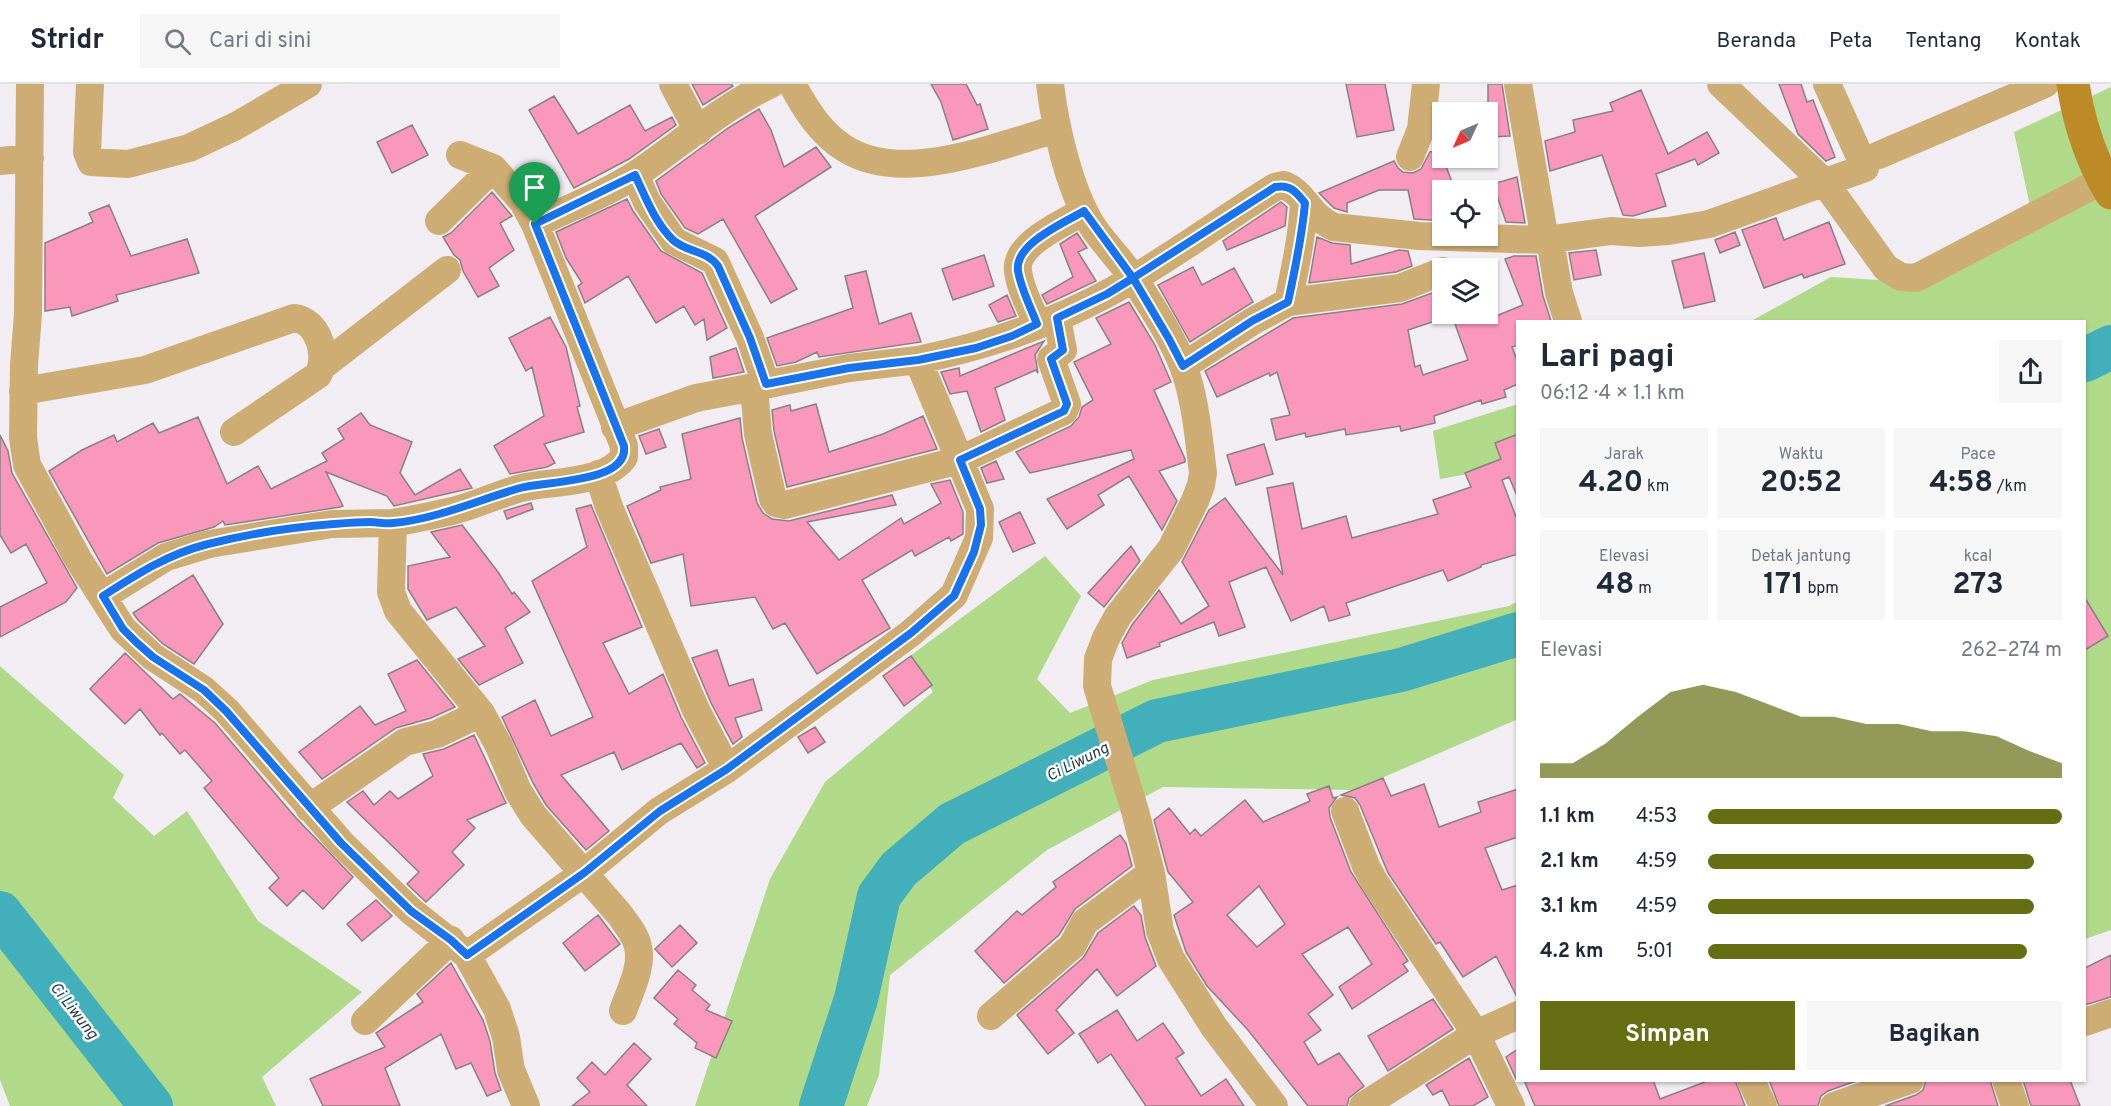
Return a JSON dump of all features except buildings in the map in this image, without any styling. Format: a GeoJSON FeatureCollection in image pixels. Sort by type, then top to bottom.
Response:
{"type":"FeatureCollection","features":[{"type":"Feature","properties":{"kind":"main road"},"geometry":{"type":"LineString","coordinates":[[2073,84],[2078,120],[2107,187]]}},
{"type":"Feature","properties":{"kind":"street"},"geometry":{"type":"LineString","coordinates":[[30,84],[28,314],[16,375],[27,465],[78,559],[123,629],[153,657],[204,690],[226,711],[341,843],[411,911],[459,947],[497,1009],[506,1037],[511,1070],[526,1106]]}},
{"type":"Feature","properties":{"kind":"street"},"geometry":{"type":"LineString","coordinates":[[90,84],[87,152],[92,162],[128,164],[189,148],[236,126],[308,84]]}},
{"type":"Feature","properties":{"kind":"street"},"geometry":{"type":"LineString","coordinates":[[673,84],[698,131]]}},
{"type":"Feature","properties":{"kind":"street"},"geometry":{"type":"LineString","coordinates":[[535,224],[635,175],[698,131],[726,108],[771,84]]}},
{"type":"Feature","properties":{"kind":"street"},"geometry":{"type":"LineString","coordinates":[[792,84],[805,108],[823,131],[843,148],[868,160],[924,165],[1058,129]]}},
{"type":"Feature","properties":{"kind":"street"},"geometry":{"type":"LineString","coordinates":[[1410,157],[1421,129],[1426,84]]}},
{"type":"Feature","properties":{"kind":"street"},"geometry":{"type":"LineString","coordinates":[[1518,84],[1559,293],[1568,320]]}},
{"type":"Feature","properties":{"kind":"street"},"geometry":{"type":"LineString","coordinates":[[1721,84],[1825,183],[1886,268],[1900,277],[1916,278],[2107,187]]}},
{"type":"Feature","properties":{"kind":"street"},"geometry":{"type":"LineString","coordinates":[[1498,240],[1548,240],[1611,231],[1639,234],[1709,224],[1865,168],[1827,84]]}},
{"type":"Feature","properties":{"kind":"street"},"geometry":{"type":"LineString","coordinates":[[1879,155],[2045,84]]}},
{"type":"Feature","properties":{"kind":"street"},"geometry":{"type":"LineString","coordinates":[[1058,86],[1058,129],[1084,211],[1133,278],[1183,366],[1192,397],[1203,473],[1201,485],[1171,549],[1118,616],[1106,638],[1098,659],[1097,686],[1135,811],[1150,873],[1160,931],[1171,959],[1214,1026],[1274,1106]]}},
{"type":"Feature","properties":{"kind":"street"},"geometry":{"type":"LineString","coordinates":[[103,596],[166,557],[209,544],[332,524],[393,523],[456,510],[520,488],[572,481],[598,474],[615,467],[624,458],[624,446],[560,280],[535,224],[523,202],[493,168],[460,155]]}},
{"type":"Feature","properties":{"kind":"street"},"geometry":{"type":"LineString","coordinates":[[0,161],[30,158]]}},
{"type":"Feature","properties":{"kind":"street"},"geometry":{"type":"LineString","coordinates":[[439,221],[493,168]]}},
{"type":"Feature","properties":{"kind":"street"},"geometry":{"type":"LineString","coordinates":[[635,175],[647,202],[674,241],[691,251],[712,258],[718,266],[750,338],[760,386],[758,434],[771,494],[774,501],[781,505],[960,460],[1064,411],[1067,404],[1051,359],[1063,350],[1018,272],[1018,262],[1028,246],[1084,211]]}},
{"type":"Feature","properties":{"kind":"street"},"geometry":{"type":"LineString","coordinates":[[615,427],[696,398],[849,368],[918,360],[976,348],[1012,336],[1107,294],[1275,187],[1284,185],[1291,188],[1320,222],[1334,227],[1432,237]]}},
{"type":"Feature","properties":{"kind":"street"},"geometry":{"type":"LineString","coordinates":[[1288,302],[1294,265],[1302,243],[1305,203]]}},
{"type":"Feature","properties":{"kind":"street"},"geometry":{"type":"LineString","coordinates":[[1464,258],[1483,246]]}},
{"type":"Feature","properties":{"kind":"street"},"geometry":{"type":"LineString","coordinates":[[234,432],[311,382],[324,365],[447,270]]}},
{"type":"Feature","properties":{"kind":"street"},"geometry":{"type":"LineString","coordinates":[[1183,366],[1252,321],[1288,302],[1400,288],[1414,285],[1432,276]]}},
{"type":"Feature","properties":{"kind":"street"},"geometry":{"type":"LineString","coordinates":[[16,375],[145,370],[294,318],[309,323],[318,336],[324,365]]}},
{"type":"Feature","properties":{"kind":"street"},"geometry":{"type":"LineString","coordinates":[[365,1021],[459,947],[584,873],[660,811],[727,769],[911,633],[954,596],[974,552],[981,525],[980,509],[918,360]]}},
{"type":"Feature","properties":{"kind":"street"},"geometry":{"type":"LineString","coordinates":[[598,474],[609,507],[696,710],[727,769]]}},
{"type":"Feature","properties":{"kind":"street"},"geometry":{"type":"LineString","coordinates":[[393,523],[391,592],[398,611],[481,713],[499,746],[518,791],[533,815],[620,915],[631,931],[639,948],[637,970],[623,1011]]}},
{"type":"Feature","properties":{"kind":"street"},"geometry":{"type":"LineString","coordinates":[[309,808],[405,742],[442,732],[481,713]]}},
{"type":"Feature","properties":{"kind":"street"},"geometry":{"type":"LineString","coordinates":[[1345,811],[1374,881],[1476,1034],[1511,1106]]}},
{"type":"Feature","properties":{"kind":"street"},"geometry":{"type":"LineString","coordinates":[[991,1016],[1072,946],[1085,922],[1150,873]]}},
{"type":"Feature","properties":{"kind":"street"},"geometry":{"type":"LineString","coordinates":[[2086,1022],[2111,1013]]}},
{"type":"Feature","properties":{"kind":"street"},"geometry":{"type":"LineString","coordinates":[[1363,1106],[1476,1034],[1516,1016]]}},
{"type":"Feature","properties":{"kind":"street"},"geometry":{"type":"LineString","coordinates":[[1752,1082],[1763,1106]]}},
{"type":"Feature","properties":{"kind":"street"},"geometry":{"type":"LineString","coordinates":[[1834,1106],[1904,1082]]}},
{"type":"Feature","properties":{"kind":"street"},"geometry":{"type":"LineString","coordinates":[[2007,1082],[2016,1106]]}},
{"type":"Feature","properties":{"kind":"green space"},"geometry":{"type":"Polygon","coordinates":[[[2111,87],[2111,930],[2086,939],[2086,320],[1753,320],[1831,277],[1927,283],[2032,215],[2014,132],[2111,87]]]}},
{"type":"Feature","properties":{"kind":"green space"},"geometry":{"type":"Polygon","coordinates":[[[1516,405],[1516,465],[1440,479],[1433,431],[1516,405]]]}},
{"type":"Feature","properties":{"kind":"green space"},"geometry":{"type":"Polygon","coordinates":[[[1045,556],[1081,596],[1037,679],[1070,713],[1153,680],[1509,606],[1516,602],[1516,720],[1354,790],[1163,787],[1047,850],[890,975],[879,1075],[867,1106],[695,1106],[770,879],[825,782],[933,692],[910,656],[1045,556]]]}},
{"type":"Feature","properties":{"kind":"green space"},"geometry":{"type":"Polygon","coordinates":[[[0,666],[124,775],[113,798],[154,836],[187,811],[258,921],[362,992],[262,1077],[276,1106],[10,1106],[0,1080],[0,666]]]}},
{"type":"Feature","properties":{"kind":"waterway","name":"Ci Liwung"},"geometry":{"type":"LineString","coordinates":[[2086,360],[2111,347]]}},
{"type":"Feature","properties":{"kind":"waterway","name":"Ci Liwung"},"geometry":{"type":"LineString","coordinates":[[821,1106],[856,999],[879,896],[899,869],[952,824],[1157,721],[1401,670],[1516,635]]}},
{"type":"Feature","properties":{"kind":"waterway","name":"Ci Liwung"},"geometry":{"type":"LineString","coordinates":[[0,913],[151,1106]]}},
{"type":"Feature","properties":{"kind":"route"},"geometry":{"type":"LineString","coordinates":[[535,224],[556,271],[624,446],[624,458],[621,462],[607,471],[572,481],[520,488],[456,510],[393,523],[332,524],[209,544],[166,557],[103,596],[123,629],[136,642],[153,657],[204,690],[226,711],[341,843],[411,911],[451,940],[467,955],[584,873],[660,811],[727,769],[911,633],[954,596],[974,552],[981,525],[980,509],[960,460],[1064,411],[1067,404],[1051,359],[1063,352],[1057,318],[1107,294],[1133,278],[1183,366],[1252,321],[1288,302],[1294,265],[1302,243],[1305,203],[1291,188],[1284,185],[1275,187],[1133,278],[1101,238],[1084,211],[1028,246],[1018,262],[1018,272],[1037,324],[1012,336],[976,348],[918,360],[885,362],[766,384],[750,338],[718,266],[712,258],[691,251],[674,241],[647,202],[635,175],[535,224]]}}]}
